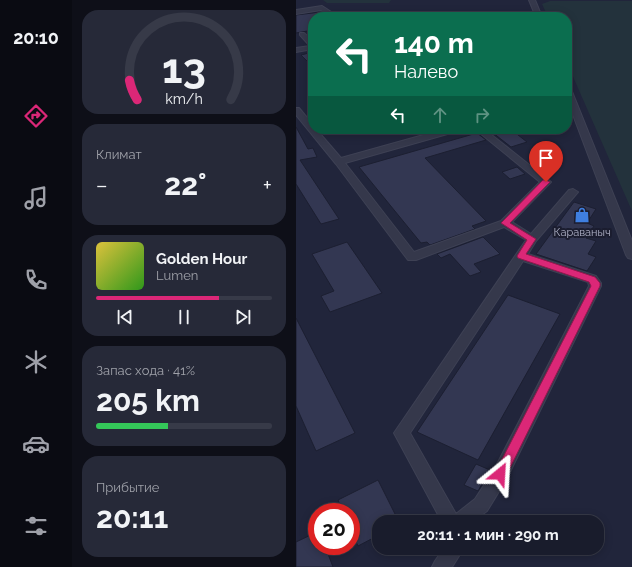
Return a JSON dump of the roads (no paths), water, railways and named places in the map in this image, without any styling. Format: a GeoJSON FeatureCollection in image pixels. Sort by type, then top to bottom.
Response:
{"type":"FeatureCollection","features":[{"type":"Feature","properties":{"kind":"street"},"geometry":{"type":"LineString","coordinates":[[532,0],[537,12]]}},
{"type":"Feature","properties":{"kind":"street"},"geometry":{"type":"LineString","coordinates":[[296,12],[322,8],[328,12]]}},
{"type":"Feature","properties":{"kind":"street"},"geometry":{"type":"LineString","coordinates":[[302,34],[308,41]]}},
{"type":"Feature","properties":{"kind":"street"},"geometry":{"type":"LineString","coordinates":[[296,50],[308,47]]}},
{"type":"Feature","properties":{"kind":"street"},"geometry":{"type":"LineString","coordinates":[[572,102],[632,255]]}},
{"type":"Feature","properties":{"kind":"street"},"geometry":{"type":"LineString","coordinates":[[296,110],[308,125]]}},
{"type":"Feature","properties":{"kind":"street"},"geometry":{"type":"LineString","coordinates":[[315,134],[412,257],[505,223],[546,182],[485,134]]}},
{"type":"Feature","properties":{"kind":"street"},"geometry":{"type":"LineString","coordinates":[[338,162],[437,134]]}},
{"type":"Feature","properties":{"kind":"street"},"geometry":{"type":"LineString","coordinates":[[447,515],[402,433],[532,239],[573,192]]}},
{"type":"Feature","properties":{"kind":"street"},"geometry":{"type":"LineString","coordinates":[[505,223],[532,239]]}},
{"type":"Feature","properties":{"kind":"street"},"geometry":{"type":"LineString","coordinates":[[468,515],[481,505],[500,474],[595,286],[595,283],[592,280],[521,256]]}},
{"type":"Feature","properties":{"kind":"street"},"geometry":{"type":"LineString","coordinates":[[441,567],[450,555]]}},
{"type":"Feature","properties":{"kind":"place","name":"Караваныч"},"geometry":{"type":"Point","coordinates":[582,215]}}]}
